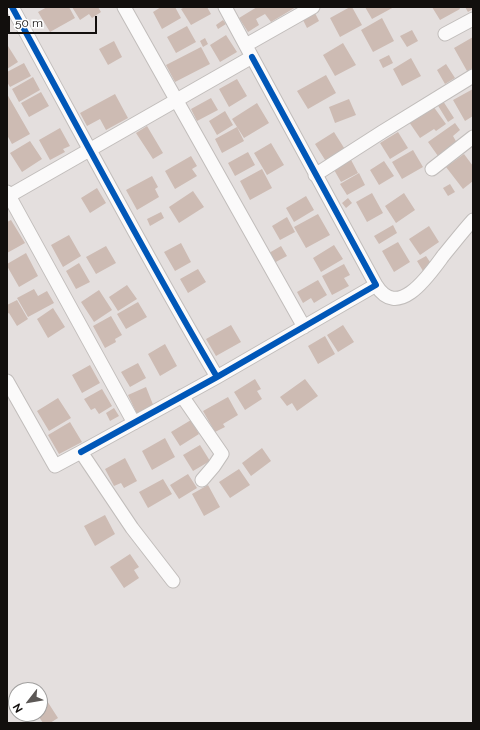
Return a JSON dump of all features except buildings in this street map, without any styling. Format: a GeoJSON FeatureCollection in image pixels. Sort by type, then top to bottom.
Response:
{"type":"FeatureCollection","features":[{"type":"Feature","properties":{"kind":"street"},"geometry":{"type":"LineString","coordinates":[[12,7],[89,150],[217,377]]}},
{"type":"Feature","properties":{"kind":"street"},"geometry":{"type":"LineString","coordinates":[[124,7],[304,327]]}},
{"type":"Feature","properties":{"kind":"street"},"geometry":{"type":"LineString","coordinates":[[226,7],[315,175],[381,293],[389,297],[399,298],[411,292],[424,281],[473,220]]}},
{"type":"Feature","properties":{"kind":"street"},"geometry":{"type":"LineString","coordinates":[[246,45],[313,7]]}},
{"type":"Feature","properties":{"kind":"street"},"geometry":{"type":"LineString","coordinates":[[445,34],[473,19]]}},
{"type":"Feature","properties":{"kind":"street"},"geometry":{"type":"LineString","coordinates":[[134,423],[8,195],[252,57]]}},
{"type":"Feature","properties":{"kind":"street"},"geometry":{"type":"LineString","coordinates":[[315,175],[473,76]]}},
{"type":"Feature","properties":{"kind":"street"},"geometry":{"type":"LineString","coordinates":[[432,169],[473,137]]}},
{"type":"Feature","properties":{"kind":"street"},"geometry":{"type":"LineString","coordinates":[[7,381],[54,466],[217,377],[376,285]]}},
{"type":"Feature","properties":{"kind":"street"},"geometry":{"type":"LineString","coordinates":[[182,396],[222,454],[202,480]]}},
{"type":"Feature","properties":{"kind":"street"},"geometry":{"type":"LineString","coordinates":[[81,452],[132,528],[173,581]]}},
{"type":"Feature","properties":{"kind":"cycle path"},"geometry":{"type":"LineString","coordinates":[[12,7],[138,239],[217,377]]}},
{"type":"Feature","properties":{"kind":"cycle path"},"geometry":{"type":"LineString","coordinates":[[81,452],[217,377],[376,285],[252,57]]}}]}
